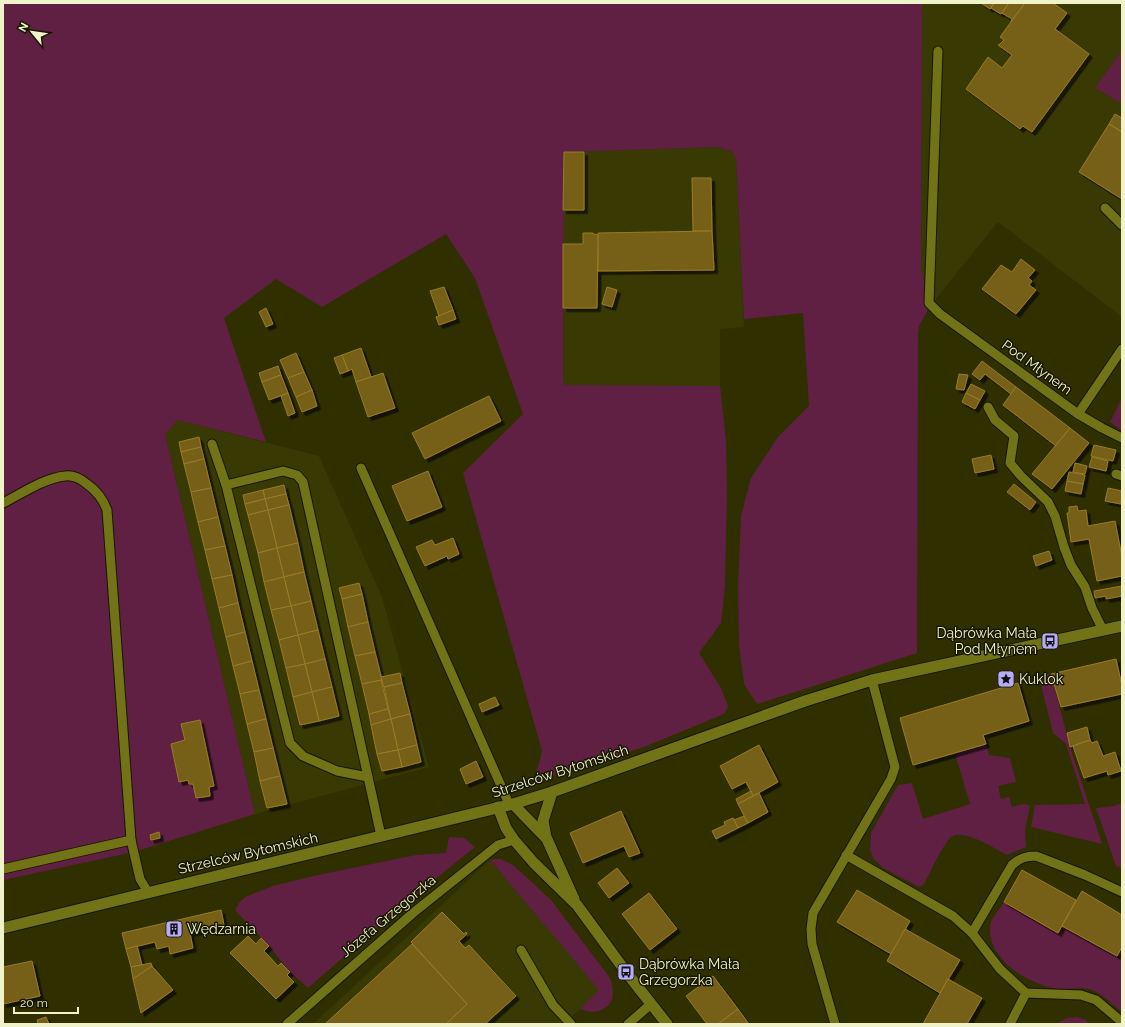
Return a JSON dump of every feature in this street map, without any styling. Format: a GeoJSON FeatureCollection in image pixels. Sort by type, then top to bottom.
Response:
{"type":"FeatureCollection","features":[{"type":"Feature","properties":{"kind":"street","name":"Strzelców Bytomskich"},"geometry":{"type":"LineString","coordinates":[[3,928],[507,805],[552,792],[805,701],[872,680],[1122,626]]}},
{"type":"Feature","properties":{"kind":"street"},"geometry":{"type":"LineString","coordinates":[[552,792],[543,821],[546,837],[577,906]]}},
{"type":"Feature","properties":{"kind":"street"},"geometry":{"type":"LineString","coordinates":[[507,805],[546,837]]}},
{"type":"Feature","properties":{"kind":"street"},"geometry":{"type":"LineString","coordinates":[[507,805],[506,828],[514,840],[534,863],[577,906],[667,1024]]}},
{"type":"Feature","properties":{"kind":"lane","name":"Pod Młynem"},"geometry":{"type":"LineString","coordinates":[[938,51],[929,303],[940,314],[1078,414],[1122,438]]}},
{"type":"Feature","properties":{"kind":"lane"},"geometry":{"type":"LineString","coordinates":[[1105,208],[1122,225]]}},
{"type":"Feature","properties":{"kind":"lane"},"geometry":{"type":"LineString","coordinates":[[1078,414],[1122,349]]}},
{"type":"Feature","properties":{"kind":"lane"},"geometry":{"type":"LineString","coordinates":[[988,407],[995,420],[1014,436],[1010,463],[1048,502],[1055,516],[1071,565],[1085,587],[1092,608],[1103,630]]}},
{"type":"Feature","properties":{"kind":"lane"},"geometry":{"type":"LineString","coordinates":[[212,444],[226,484],[290,743],[303,756],[337,771],[368,777]]}},
{"type":"Feature","properties":{"kind":"lane"},"geometry":{"type":"LineString","coordinates":[[361,468],[507,805]]}},
{"type":"Feature","properties":{"kind":"lane"},"geometry":{"type":"LineString","coordinates":[[226,484],[283,471],[296,476],[303,482],[381,836]]}},
{"type":"Feature","properties":{"kind":"lane"},"geometry":{"type":"LineString","coordinates":[[3,503],[51,479],[66,476],[75,477],[84,481],[92,487],[104,501],[107,510],[131,840],[140,879],[148,892]]}},
{"type":"Feature","properties":{"kind":"lane"},"geometry":{"type":"LineString","coordinates":[[835,1024],[812,944],[811,929],[813,913],[891,779],[895,767],[872,680]]}},
{"type":"Feature","properties":{"kind":"lane"},"geometry":{"type":"LineString","coordinates":[[3,869],[131,840]]}},
{"type":"Feature","properties":{"kind":"lane","name":"Józefa Grzegorzka"},"geometry":{"type":"LineString","coordinates":[[287,1024],[413,913],[498,845],[514,840]]}},
{"type":"Feature","properties":{"kind":"lane"},"geometry":{"type":"LineString","coordinates":[[846,856],[953,916],[972,933],[1000,969],[1026,993],[1081,995],[1096,1000],[1122,1022]]}},
{"type":"Feature","properties":{"kind":"lane"},"geometry":{"type":"LineString","coordinates":[[972,933],[1012,865],[1017,860],[1027,856],[1036,856],[1085,875],[1122,892]]}},
{"type":"Feature","properties":{"kind":"lane"},"geometry":{"type":"LineString","coordinates":[[521,950],[553,1005],[571,1024]]}},
{"type":"Feature","properties":{"kind":"lane"},"geometry":{"type":"LineString","coordinates":[[1010,1024],[1026,993]]}},
{"type":"Feature","properties":{"kind":"lane"},"geometry":{"type":"LineString","coordinates":[[628,1024],[651,1004]]}},
{"type":"Feature","properties":{"kind":"shaded area"},"geometry":{"type":"Polygon","coordinates":[[[3,3],[922,3],[921,268],[930,306],[919,326],[918,334],[917,653],[757,704],[744,684],[739,645],[738,586],[741,516],[751,478],[778,437],[809,406],[803,313],[744,319],[736,160],[733,152],[719,147],[564,152],[563,385],[720,386],[726,440],[727,492],[725,586],[721,623],[699,653],[721,688],[728,706],[724,714],[644,747],[535,781],[542,751],[463,473],[523,414],[475,278],[446,234],[322,307],[276,279],[224,318],[266,442],[178,420],[165,434],[255,814],[134,852],[3,880],[3,3]]]}},
{"type":"Feature","properties":{"kind":"shaded area"},"geometry":{"type":"Polygon","coordinates":[[[922,3],[1122,3],[1122,50],[1095,88],[1122,104],[1122,317],[998,222],[930,306],[921,268],[922,3]]]}},
{"type":"Feature","properties":{"kind":"shaded area"},"geometry":{"type":"Polygon","coordinates":[[[1122,50],[1122,104],[1095,88],[1122,50]]]}},
{"type":"Feature","properties":{"kind":"shaded area"},"geometry":{"type":"Polygon","coordinates":[[[720,147],[733,152],[736,160],[744,327],[720,329],[720,386],[563,385],[564,152],[720,147]]]}},
{"type":"Feature","properties":{"kind":"shaded area"},"geometry":{"type":"Polygon","coordinates":[[[1122,398],[1122,431],[1110,422],[1122,398]]]}},
{"type":"Feature","properties":{"kind":"shaded area"},"geometry":{"type":"Polygon","coordinates":[[[178,420],[319,456],[382,597],[429,767],[255,814],[165,434],[178,420]]]}},
{"type":"Feature","properties":{"kind":"shaded area"},"geometry":{"type":"Polygon","coordinates":[[[1051,674],[1070,747],[1102,844],[1031,827],[1035,805],[1085,804],[1066,744],[1053,733],[1039,677],[1051,674]]]}},
{"type":"Feature","properties":{"kind":"shaded area"},"geometry":{"type":"Polygon","coordinates":[[[986,744],[989,755],[1010,758],[1016,782],[998,786],[1001,799],[1009,797],[1012,807],[1022,804],[1030,805],[1025,831],[1026,847],[1007,855],[973,838],[959,835],[953,836],[942,850],[924,884],[919,887],[883,868],[873,858],[870,850],[871,833],[898,785],[912,783],[923,819],[970,804],[955,753],[986,744]]]}},
{"type":"Feature","properties":{"kind":"shaded area"},"geometry":{"type":"Polygon","coordinates":[[[1122,803],[1122,868],[1116,866],[1096,808],[1114,806],[1122,803]]]}},
{"type":"Feature","properties":{"kind":"shaded area"},"geometry":{"type":"Polygon","coordinates":[[[449,837],[464,838],[475,847],[402,906],[308,988],[290,972],[269,946],[235,910],[245,897],[273,886],[318,875],[416,855],[446,853],[449,837]]]}},
{"type":"Feature","properties":{"kind":"shaded area"},"geometry":{"type":"Polygon","coordinates":[[[501,859],[513,865],[551,900],[610,978],[613,993],[611,1002],[608,1005],[599,1011],[593,1012],[580,1009],[599,990],[490,860],[501,859]]]}},
{"type":"Feature","properties":{"kind":"shaded area"},"geometry":{"type":"Polygon","coordinates":[[[490,860],[600,990],[564,1024],[313,1024],[490,860]]]}},
{"type":"Feature","properties":{"kind":"shaded area"},"geometry":{"type":"Polygon","coordinates":[[[1004,902],[1057,933],[1062,926],[1116,956],[1120,950],[1122,951],[1122,1012],[1098,993],[1089,989],[1057,989],[1042,985],[1010,967],[1001,958],[991,938],[991,923],[1004,902]]]}},
{"type":"Feature","properties":{"kind":"shaded area"},"geometry":{"type":"Polygon","coordinates":[[[1077,1017],[1086,1020],[1089,1024],[1055,1024],[1067,1018],[1077,1017]]]}},
{"type":"Feature","properties":{"kind":"building"},"geometry":{"type":"Polygon","coordinates":[[[981,3],[994,3],[990,9],[981,3]]]}},
{"type":"Feature","properties":{"kind":"building"},"geometry":{"type":"Polygon","coordinates":[[[994,3],[1009,3],[1001,14],[991,8],[994,3]]]}},
{"type":"Feature","properties":{"kind":"building"},"geometry":{"type":"Polygon","coordinates":[[[1009,3],[1025,3],[1011,22],[1012,19],[1002,13],[1009,3]]]}},
{"type":"Feature","properties":{"kind":"building"},"geometry":{"type":"Polygon","coordinates":[[[1025,3],[1053,3],[1067,13],[1055,29],[1089,54],[1032,132],[1023,126],[1020,129],[966,89],[988,57],[1002,68],[1012,55],[998,45],[1004,40],[1000,37],[1025,3]]]}},
{"type":"Feature","properties":{"kind":"building"},"geometry":{"type":"Polygon","coordinates":[[[1115,114],[1122,118],[1122,132],[1109,124],[1115,114]]]}},
{"type":"Feature","properties":{"kind":"building"},"geometry":{"type":"Polygon","coordinates":[[[1109,124],[1122,132],[1122,199],[1079,172],[1109,124]]]}},
{"type":"Feature","properties":{"kind":"building"},"geometry":{"type":"Polygon","coordinates":[[[564,152],[584,152],[584,210],[563,210],[564,152]]]}},
{"type":"Feature","properties":{"kind":"building"},"geometry":{"type":"Polygon","coordinates":[[[692,178],[711,178],[712,231],[693,231],[692,178]]]}},
{"type":"Feature","properties":{"kind":"building"},"geometry":{"type":"Polygon","coordinates":[[[712,231],[714,270],[598,271],[598,233],[712,231]]]}},
{"type":"Feature","properties":{"kind":"building"},"geometry":{"type":"Polygon","coordinates":[[[583,233],[593,233],[598,235],[597,308],[563,308],[563,244],[583,244],[583,233]]]}},
{"type":"Feature","properties":{"kind":"building"},"geometry":{"type":"Polygon","coordinates":[[[1021,259],[1035,270],[1028,278],[1032,281],[1029,285],[1036,290],[1016,314],[982,289],[1001,265],[1012,272],[1021,259]]]}},
{"type":"Feature","properties":{"kind":"building"},"geometry":{"type":"Polygon","coordinates":[[[444,287],[453,310],[439,316],[430,291],[444,287]]]}},
{"type":"Feature","properties":{"kind":"building"},"geometry":{"type":"Polygon","coordinates":[[[607,287],[617,290],[612,307],[602,304],[607,287]]]}},
{"type":"Feature","properties":{"kind":"building"},"geometry":{"type":"Polygon","coordinates":[[[266,308],[273,324],[266,327],[259,312],[266,308]]]}},
{"type":"Feature","properties":{"kind":"building"},"geometry":{"type":"Polygon","coordinates":[[[453,310],[456,319],[439,325],[436,317],[453,310]]]}},
{"type":"Feature","properties":{"kind":"building"},"geometry":{"type":"Polygon","coordinates":[[[361,348],[371,377],[356,382],[352,369],[348,371],[342,355],[361,348]]]}},
{"type":"Feature","properties":{"kind":"building"},"geometry":{"type":"Polygon","coordinates":[[[296,353],[304,372],[288,378],[280,360],[296,353]]]}},
{"type":"Feature","properties":{"kind":"building"},"geometry":{"type":"Polygon","coordinates":[[[342,355],[348,371],[340,374],[334,358],[342,355]]]}},
{"type":"Feature","properties":{"kind":"building"},"geometry":{"type":"Polygon","coordinates":[[[982,361],[1016,387],[1011,394],[985,374],[980,380],[972,374],[982,361]]]}},
{"type":"Feature","properties":{"kind":"building"},"geometry":{"type":"Polygon","coordinates":[[[278,366],[281,375],[262,382],[259,373],[278,366]]]}},
{"type":"Feature","properties":{"kind":"building"},"geometry":{"type":"Polygon","coordinates":[[[304,372],[312,390],[296,397],[288,378],[304,372]]]}},
{"type":"Feature","properties":{"kind":"building"},"geometry":{"type":"Polygon","coordinates":[[[383,373],[395,408],[368,417],[356,382],[383,373]]]}},
{"type":"Feature","properties":{"kind":"building"},"geometry":{"type":"Polygon","coordinates":[[[959,374],[968,375],[964,390],[956,389],[959,374]]]}},
{"type":"Feature","properties":{"kind":"building"},"geometry":{"type":"Polygon","coordinates":[[[281,375],[288,393],[269,400],[262,382],[281,375]]]}},
{"type":"Feature","properties":{"kind":"building"},"geometry":{"type":"Polygon","coordinates":[[[971,384],[985,391],[980,400],[966,393],[971,384]]]}},
{"type":"Feature","properties":{"kind":"building"},"geometry":{"type":"Polygon","coordinates":[[[1016,387],[1070,428],[1056,446],[1003,405],[1016,387]]]}},
{"type":"Feature","properties":{"kind":"building"},"geometry":{"type":"Polygon","coordinates":[[[312,390],[317,406],[302,412],[296,397],[312,390]]]}},
{"type":"Feature","properties":{"kind":"building"},"geometry":{"type":"Polygon","coordinates":[[[288,393],[295,413],[288,416],[281,396],[288,393]]]}},
{"type":"Feature","properties":{"kind":"building"},"geometry":{"type":"Polygon","coordinates":[[[966,393],[980,400],[975,409],[962,402],[966,393]]]}},
{"type":"Feature","properties":{"kind":"building"},"geometry":{"type":"Polygon","coordinates":[[[489,396],[501,421],[425,459],[412,433],[489,396]]]}},
{"type":"Feature","properties":{"kind":"building"},"geometry":{"type":"Polygon","coordinates":[[[1070,428],[1089,443],[1052,489],[1032,474],[1070,428]]]}},
{"type":"Feature","properties":{"kind":"building"},"geometry":{"type":"Polygon","coordinates":[[[199,437],[201,447],[181,452],[179,442],[199,437]]]}},
{"type":"Feature","properties":{"kind":"building"},"geometry":{"type":"Polygon","coordinates":[[[1094,445],[1116,450],[1113,461],[1091,456],[1094,445]]]}},
{"type":"Feature","properties":{"kind":"building"},"geometry":{"type":"Polygon","coordinates":[[[201,447],[204,459],[184,464],[181,452],[201,447]]]}},
{"type":"Feature","properties":{"kind":"building"},"geometry":{"type":"Polygon","coordinates":[[[991,455],[994,469],[975,473],[972,459],[991,455]]]}},
{"type":"Feature","properties":{"kind":"building"},"geometry":{"type":"Polygon","coordinates":[[[1092,457],[1108,461],[1106,471],[1089,467],[1092,457]]]}},
{"type":"Feature","properties":{"kind":"building"},"geometry":{"type":"Polygon","coordinates":[[[204,459],[211,488],[191,492],[184,464],[204,459]]]}},
{"type":"Feature","properties":{"kind":"building"},"geometry":{"type":"Polygon","coordinates":[[[1075,463],[1087,466],[1085,474],[1073,472],[1075,463]]]}},
{"type":"Feature","properties":{"kind":"building"},"geometry":{"type":"Polygon","coordinates":[[[428,471],[442,507],[407,521],[392,486],[428,471]]]}},
{"type":"Feature","properties":{"kind":"building"},"geometry":{"type":"Polygon","coordinates":[[[1069,472],[1085,475],[1083,484],[1067,481],[1069,472]]]}},
{"type":"Feature","properties":{"kind":"building"},"geometry":{"type":"Polygon","coordinates":[[[1067,481],[1083,484],[1081,494],[1065,491],[1067,481]]]}},
{"type":"Feature","properties":{"kind":"building"},"geometry":{"type":"Polygon","coordinates":[[[1014,484],[1036,502],[1030,510],[1007,492],[1014,484]]]}},
{"type":"Feature","properties":{"kind":"building"},"geometry":{"type":"Polygon","coordinates":[[[284,485],[286,494],[265,499],[263,490],[284,485]]]}},
{"type":"Feature","properties":{"kind":"building"},"geometry":{"type":"Polygon","coordinates":[[[211,488],[218,517],[198,522],[191,492],[211,488]]]}},
{"type":"Feature","properties":{"kind":"building"},"geometry":{"type":"Polygon","coordinates":[[[1108,488],[1122,491],[1121,504],[1105,501],[1108,488]]]}},
{"type":"Feature","properties":{"kind":"building"},"geometry":{"type":"Polygon","coordinates":[[[263,490],[265,499],[245,504],[243,495],[263,490]]]}},
{"type":"Feature","properties":{"kind":"building"},"geometry":{"type":"Polygon","coordinates":[[[286,494],[289,505],[268,510],[265,499],[286,494]]]}},
{"type":"Feature","properties":{"kind":"building"},"geometry":{"type":"Polygon","coordinates":[[[265,499],[268,510],[248,515],[245,504],[265,499]]]}},
{"type":"Feature","properties":{"kind":"building"},"geometry":{"type":"Polygon","coordinates":[[[289,505],[298,543],[277,548],[268,510],[289,505]]]}},
{"type":"Feature","properties":{"kind":"building"},"geometry":{"type":"Polygon","coordinates":[[[1077,506],[1078,511],[1086,510],[1088,526],[1115,521],[1122,557],[1122,576],[1097,581],[1089,539],[1071,542],[1067,513],[1069,513],[1069,507],[1077,506]]]}},
{"type":"Feature","properties":{"kind":"building"},"geometry":{"type":"Polygon","coordinates":[[[268,510],[277,548],[258,553],[248,515],[268,510]]]}},
{"type":"Feature","properties":{"kind":"building"},"geometry":{"type":"Polygon","coordinates":[[[218,517],[225,546],[205,550],[198,522],[218,517]]]}},
{"type":"Feature","properties":{"kind":"building"},"geometry":{"type":"Polygon","coordinates":[[[453,538],[459,554],[448,559],[447,556],[425,566],[416,547],[432,540],[435,545],[453,538]]]}},
{"type":"Feature","properties":{"kind":"building"},"geometry":{"type":"Polygon","coordinates":[[[298,543],[304,572],[284,577],[277,548],[298,543]]]}},
{"type":"Feature","properties":{"kind":"building"},"geometry":{"type":"Polygon","coordinates":[[[225,546],[232,575],[212,579],[205,550],[225,546]]]}},
{"type":"Feature","properties":{"kind":"building"},"geometry":{"type":"Polygon","coordinates":[[[277,548],[284,577],[264,582],[258,553],[277,548]]]}},
{"type":"Feature","properties":{"kind":"building"},"geometry":{"type":"Polygon","coordinates":[[[1049,551],[1052,560],[1036,566],[1033,556],[1049,551]]]}},
{"type":"Feature","properties":{"kind":"building"},"geometry":{"type":"Polygon","coordinates":[[[304,572],[311,601],[291,606],[284,577],[304,572]]]}},
{"type":"Feature","properties":{"kind":"building"},"geometry":{"type":"Polygon","coordinates":[[[232,575],[238,603],[219,608],[212,579],[232,575]]]}},
{"type":"Feature","properties":{"kind":"building"},"geometry":{"type":"Polygon","coordinates":[[[284,577],[291,606],[271,610],[264,582],[284,577]]]}},
{"type":"Feature","properties":{"kind":"building"},"geometry":{"type":"Polygon","coordinates":[[[359,583],[362,594],[342,599],[339,588],[359,583]]]}},
{"type":"Feature","properties":{"kind":"building"},"geometry":{"type":"Polygon","coordinates":[[[1122,586],[1122,596],[1106,599],[1106,596],[1095,598],[1094,591],[1122,586]]]}},
{"type":"Feature","properties":{"kind":"building"},"geometry":{"type":"Polygon","coordinates":[[[362,594],[368,622],[348,627],[342,599],[362,594]]]}},
{"type":"Feature","properties":{"kind":"building"},"geometry":{"type":"Polygon","coordinates":[[[311,601],[318,630],[298,635],[291,606],[311,601]]]}},
{"type":"Feature","properties":{"kind":"building"},"geometry":{"type":"Polygon","coordinates":[[[238,603],[245,632],[226,637],[219,608],[238,603]]]}},
{"type":"Feature","properties":{"kind":"building"},"geometry":{"type":"Polygon","coordinates":[[[291,606],[298,635],[279,640],[271,610],[291,606]]]}},
{"type":"Feature","properties":{"kind":"building"},"geometry":{"type":"Polygon","coordinates":[[[368,622],[375,652],[355,656],[348,627],[368,622]]]}},
{"type":"Feature","properties":{"kind":"building"},"geometry":{"type":"Polygon","coordinates":[[[318,630],[325,659],[305,664],[298,635],[318,630]]]}},
{"type":"Feature","properties":{"kind":"building"},"geometry":{"type":"Polygon","coordinates":[[[245,632],[252,661],[233,666],[226,637],[245,632]]]}},
{"type":"Feature","properties":{"kind":"building"},"geometry":{"type":"Polygon","coordinates":[[[298,635],[305,664],[286,668],[279,640],[298,635]]]}},
{"type":"Feature","properties":{"kind":"building"},"geometry":{"type":"Polygon","coordinates":[[[375,652],[382,680],[362,684],[355,656],[375,652]]]}},
{"type":"Feature","properties":{"kind":"building"},"geometry":{"type":"Polygon","coordinates":[[[325,659],[332,687],[312,692],[305,664],[325,659]]]}},
{"type":"Feature","properties":{"kind":"building"},"geometry":{"type":"Polygon","coordinates":[[[1116,659],[1122,686],[1122,694],[1061,707],[1051,674],[1116,659]]]}},
{"type":"Feature","properties":{"kind":"building"},"geometry":{"type":"Polygon","coordinates":[[[252,661],[259,690],[240,694],[233,666],[252,661]]]}},
{"type":"Feature","properties":{"kind":"building"},"geometry":{"type":"Polygon","coordinates":[[[305,664],[312,692],[293,697],[286,668],[305,664]]]}},
{"type":"Feature","properties":{"kind":"building"},"geometry":{"type":"Polygon","coordinates":[[[400,673],[402,683],[384,687],[381,677],[400,673]]]}},
{"type":"Feature","properties":{"kind":"building"},"geometry":{"type":"Polygon","coordinates":[[[381,680],[388,709],[369,714],[362,684],[381,680]]]}},
{"type":"Feature","properties":{"kind":"building"},"geometry":{"type":"Polygon","coordinates":[[[402,683],[410,714],[391,719],[384,687],[402,683]]]}},
{"type":"Feature","properties":{"kind":"building"},"geometry":{"type":"Polygon","coordinates":[[[1018,683],[1029,721],[983,735],[986,744],[913,765],[900,718],[1018,683]]]}},
{"type":"Feature","properties":{"kind":"building"},"geometry":{"type":"Polygon","coordinates":[[[332,687],[339,716],[319,721],[312,692],[332,687]]]}},
{"type":"Feature","properties":{"kind":"building"},"geometry":{"type":"Polygon","coordinates":[[[259,690],[266,719],[247,724],[240,694],[259,690]]]}},
{"type":"Feature","properties":{"kind":"building"},"geometry":{"type":"Polygon","coordinates":[[[312,692],[319,721],[300,725],[293,697],[312,692]]]}},
{"type":"Feature","properties":{"kind":"building"},"geometry":{"type":"Polygon","coordinates":[[[495,697],[499,705],[482,712],[479,704],[495,697]]]}},
{"type":"Feature","properties":{"kind":"building"},"geometry":{"type":"Polygon","coordinates":[[[388,709],[391,719],[371,725],[369,714],[388,709]]]}},
{"type":"Feature","properties":{"kind":"building"},"geometry":{"type":"Polygon","coordinates":[[[410,714],[417,745],[398,750],[391,719],[410,714]]]}},
{"type":"Feature","properties":{"kind":"building"},"geometry":{"type":"Polygon","coordinates":[[[266,719],[273,748],[254,752],[247,724],[266,719]]]}},
{"type":"Feature","properties":{"kind":"building"},"geometry":{"type":"Polygon","coordinates":[[[391,719],[398,750],[377,754],[371,725],[391,719]]]}},
{"type":"Feature","properties":{"kind":"building"},"geometry":{"type":"Polygon","coordinates":[[[200,720],[214,786],[209,787],[210,796],[196,798],[193,784],[189,784],[188,780],[179,782],[171,744],[185,740],[181,724],[200,720]]]}},
{"type":"Feature","properties":{"kind":"building"},"geometry":{"type":"Polygon","coordinates":[[[1087,727],[1090,740],[1070,747],[1067,733],[1087,727]]]}},
{"type":"Feature","properties":{"kind":"building"},"geometry":{"type":"Polygon","coordinates":[[[1090,740],[1092,743],[1097,741],[1103,756],[1115,752],[1121,771],[1108,775],[1107,771],[1084,778],[1073,746],[1090,740]]]}},
{"type":"Feature","properties":{"kind":"building"},"geometry":{"type":"Polygon","coordinates":[[[417,745],[421,762],[402,767],[398,750],[417,745]]]}},
{"type":"Feature","properties":{"kind":"building"},"geometry":{"type":"Polygon","coordinates":[[[759,745],[778,782],[753,796],[746,782],[732,789],[720,766],[759,745]]]}},
{"type":"Feature","properties":{"kind":"building"},"geometry":{"type":"Polygon","coordinates":[[[273,748],[280,776],[260,781],[254,752],[273,748]]]}},
{"type":"Feature","properties":{"kind":"building"},"geometry":{"type":"Polygon","coordinates":[[[398,750],[402,767],[382,771],[377,754],[398,750]]]}},
{"type":"Feature","properties":{"kind":"building"},"geometry":{"type":"Polygon","coordinates":[[[476,761],[483,777],[466,784],[460,769],[476,761]]]}},
{"type":"Feature","properties":{"kind":"building"},"geometry":{"type":"Polygon","coordinates":[[[280,776],[287,804],[267,808],[260,781],[280,776]]]}},
{"type":"Feature","properties":{"kind":"building"},"geometry":{"type":"Polygon","coordinates":[[[751,791],[753,796],[738,804],[736,799],[751,791]]]}},
{"type":"Feature","properties":{"kind":"building"},"geometry":{"type":"Polygon","coordinates":[[[759,793],[768,812],[748,823],[738,804],[759,793]]]}},
{"type":"Feature","properties":{"kind":"building"},"geometry":{"type":"Polygon","coordinates":[[[621,811],[640,853],[629,857],[624,846],[583,863],[570,833],[621,811]]]}},
{"type":"Feature","properties":{"kind":"building"},"geometry":{"type":"Polygon","coordinates":[[[744,816],[748,823],[738,828],[734,820],[744,816]]]}},
{"type":"Feature","properties":{"kind":"building"},"geometry":{"type":"Polygon","coordinates":[[[733,818],[738,828],[716,839],[712,831],[725,825],[724,822],[733,818]]]}},
{"type":"Feature","properties":{"kind":"building"},"geometry":{"type":"Polygon","coordinates":[[[159,832],[160,838],[151,840],[150,835],[159,832]]]}},
{"type":"Feature","properties":{"kind":"building"},"geometry":{"type":"Polygon","coordinates":[[[617,868],[629,883],[609,898],[598,883],[617,868]]]}},
{"type":"Feature","properties":{"kind":"building"},"geometry":{"type":"Polygon","coordinates":[[[1022,870],[1076,900],[1058,933],[1004,902],[1022,870]]]}},
{"type":"Feature","properties":{"kind":"building"},"geometry":{"type":"Polygon","coordinates":[[[857,890],[910,921],[891,954],[837,922],[857,890]]]}},
{"type":"Feature","properties":{"kind":"building"},"geometry":{"type":"Polygon","coordinates":[[[1082,891],[1122,915],[1122,947],[1117,956],[1062,926],[1082,891]]]}},
{"type":"Feature","properties":{"kind":"building"},"geometry":{"type":"Polygon","coordinates":[[[649,893],[677,929],[650,950],[622,914],[649,893]]]}},
{"type":"Feature","properties":{"kind":"building","name":"Wędzarnia"},"geometry":{"type":"Polygon","coordinates":[[[221,910],[224,925],[190,933],[193,948],[170,954],[169,946],[157,949],[155,942],[126,949],[122,933],[221,910]]]}},
{"type":"Feature","properties":{"kind":"building"},"geometry":{"type":"Polygon","coordinates":[[[442,912],[464,934],[466,932],[467,934],[459,941],[465,948],[469,945],[516,996],[485,1024],[446,1024],[467,1004],[411,942],[442,912]]]}},
{"type":"Feature","properties":{"kind":"building"},"geometry":{"type":"Polygon","coordinates":[[[905,929],[960,960],[940,993],[887,961],[905,929]]]}},
{"type":"Feature","properties":{"kind":"building"},"geometry":{"type":"Polygon","coordinates":[[[248,936],[256,944],[261,938],[269,946],[264,951],[278,966],[281,963],[290,972],[287,975],[294,982],[276,999],[230,953],[248,936]]]}},
{"type":"Feature","properties":{"kind":"building"},"geometry":{"type":"Polygon","coordinates":[[[412,944],[467,1004],[446,1024],[325,1024],[412,944]]]}},
{"type":"Feature","properties":{"kind":"building"},"geometry":{"type":"Polygon","coordinates":[[[137,946],[142,965],[131,967],[126,949],[137,946]]]}},
{"type":"Feature","properties":{"kind":"building"},"geometry":{"type":"Polygon","coordinates":[[[32,961],[40,996],[3,1004],[3,967],[32,961]]]}},
{"type":"Feature","properties":{"kind":"building"},"geometry":{"type":"Polygon","coordinates":[[[151,963],[152,966],[133,979],[131,967],[151,963]]]}},
{"type":"Feature","properties":{"kind":"building"},"geometry":{"type":"Polygon","coordinates":[[[152,966],[173,990],[141,1013],[133,979],[152,966]]]}},
{"type":"Feature","properties":{"kind":"building"},"geometry":{"type":"Polygon","coordinates":[[[713,976],[738,1009],[718,1024],[707,1024],[686,996],[713,976]]]}},
{"type":"Feature","properties":{"kind":"building"},"geometry":{"type":"Polygon","coordinates":[[[948,979],[982,998],[967,1024],[923,1024],[948,979]]]}},
{"type":"Feature","properties":{"kind":"building"},"geometry":{"type":"Polygon","coordinates":[[[738,1009],[749,1024],[718,1024],[738,1009]]]}},
{"type":"Feature","properties":{"kind":"building"},"geometry":{"type":"Polygon","coordinates":[[[46,1017],[49,1024],[38,1024],[37,1020],[46,1017]]]}},
{"type":"Feature","properties":{"kind":"place","name":"Dąbrówka Mała Pod Młynem"},"geometry":{"type":"Point","coordinates":[1050,641]}},
{"type":"Feature","properties":{"kind":"place","name":"Kuklok"},"geometry":{"type":"Point","coordinates":[1006,679]}},
{"type":"Feature","properties":{"kind":"place","name":"Wędzarnia"},"geometry":{"type":"Point","coordinates":[174,929]}},
{"type":"Feature","properties":{"kind":"place","name":"Dąbrówka Mała Grzegorzka"},"geometry":{"type":"Point","coordinates":[626,972]}}]}
